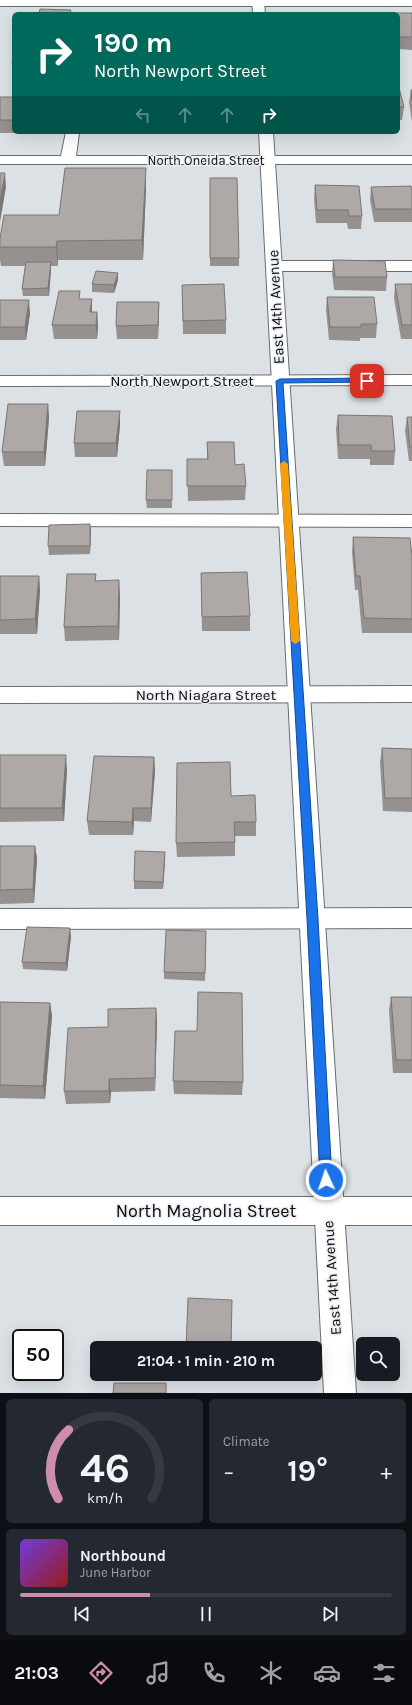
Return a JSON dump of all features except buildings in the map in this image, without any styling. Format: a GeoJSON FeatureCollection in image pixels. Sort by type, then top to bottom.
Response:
{"type":"FeatureCollection","features":[{"type":"Feature","properties":{"kind":"street"},"geometry":{"type":"LineString","coordinates":[[0,2],[258,6],[412,2]]}},
{"type":"Feature","properties":{"kind":"street"},"geometry":{"type":"LineString","coordinates":[[68,160],[72,134]]}},
{"type":"Feature","properties":{"kind":"street","name":"East 14th Avenue"},"geometry":{"type":"LineString","coordinates":[[266,134],[328,1211],[340,1393]]}},
{"type":"Feature","properties":{"kind":"street","name":"North Oneida Street"},"geometry":{"type":"LineString","coordinates":[[0,160],[412,160]]}},
{"type":"Feature","properties":{"kind":"street"},"geometry":{"type":"LineString","coordinates":[[274,266],[412,266]]}},
{"type":"Feature","properties":{"kind":"street","name":"North Newport Street"},"geometry":{"type":"LineString","coordinates":[[0,381],[412,380]]}},
{"type":"Feature","properties":{"kind":"street"},"geometry":{"type":"LineString","coordinates":[[0,520],[288,522],[412,521]]}},
{"type":"Feature","properties":{"kind":"street","name":"North Niagara Street"},"geometry":{"type":"LineString","coordinates":[[0,695],[412,694]]}},
{"type":"Feature","properties":{"kind":"street"},"geometry":{"type":"LineString","coordinates":[[0,919],[412,918]]}},
{"type":"Feature","properties":{"kind":"street","name":"North Magnolia Street"},"geometry":{"type":"LineString","coordinates":[[0,1211],[412,1211]]}},
{"type":"Feature","properties":{"kind":"slow traffic"},"geometry":{"type":"LineString","coordinates":[[284,464],[295,641]]}},
{"type":"Feature","properties":{"kind":"route"},"geometry":{"type":"LineString","coordinates":[[326,1180],[280,381],[367,381]]}}]}
